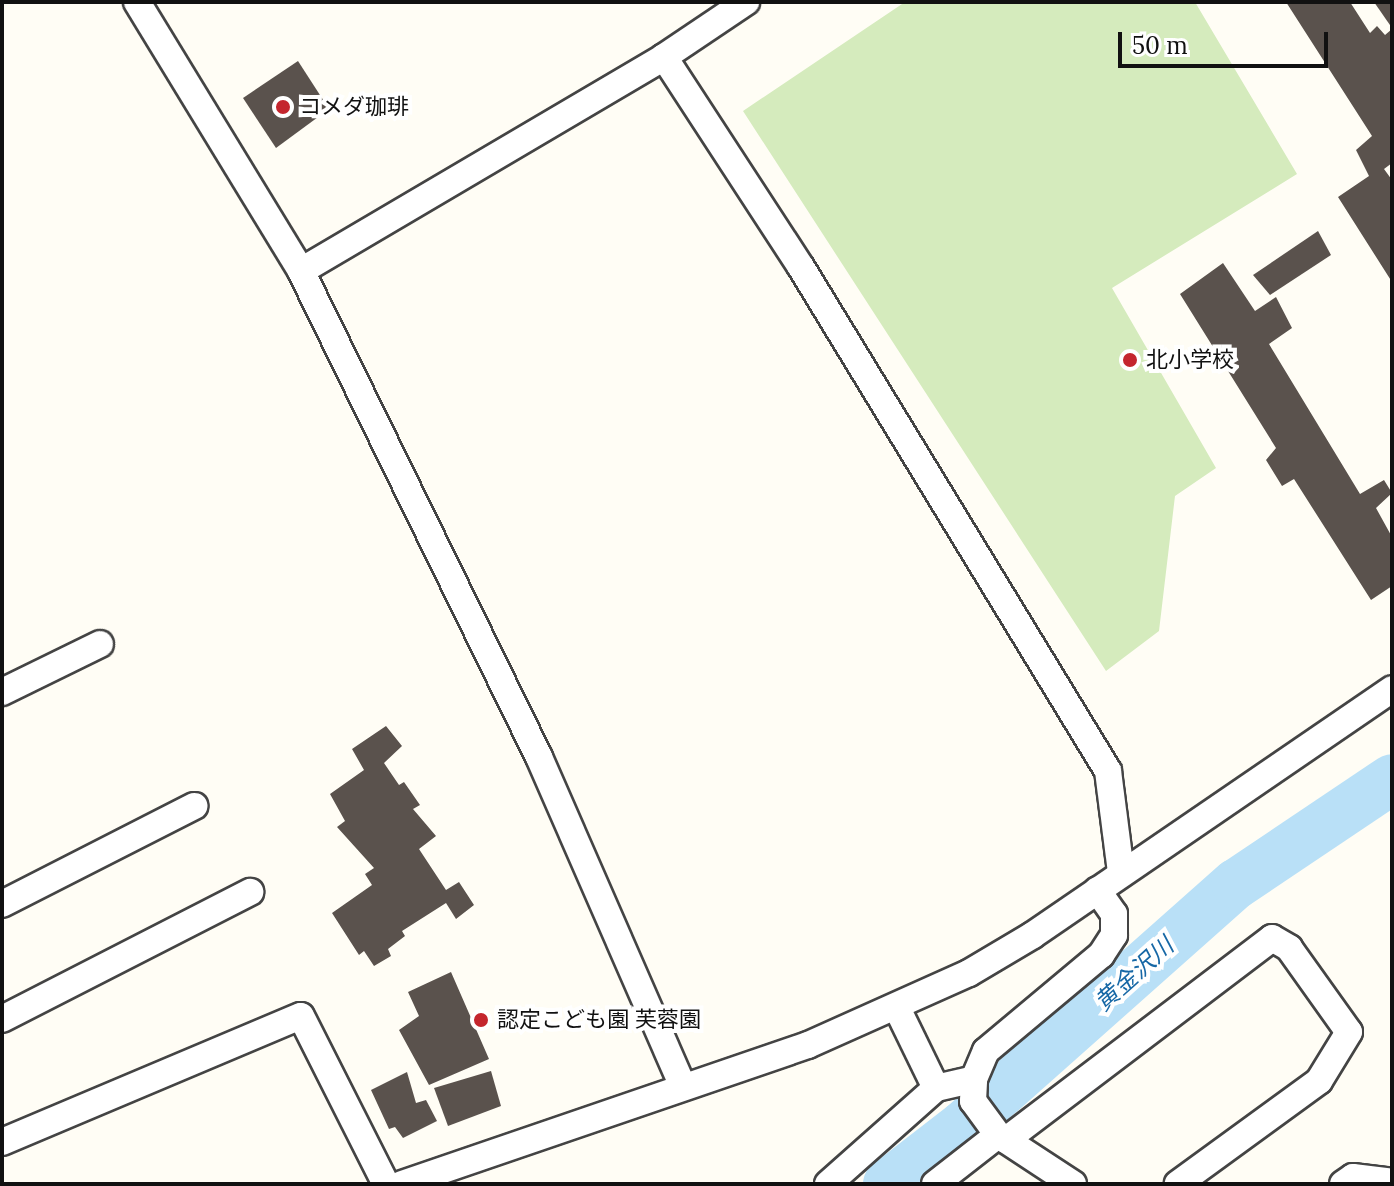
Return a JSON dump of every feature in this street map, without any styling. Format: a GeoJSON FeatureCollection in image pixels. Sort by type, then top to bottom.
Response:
{"type":"FeatureCollection","features":[{"type":"Feature","properties":{"kind":"street"},"geometry":{"type":"LineString","coordinates":[[137,2],[301,271],[539,757],[683,1086]]}},
{"type":"Feature","properties":{"kind":"street"},"geometry":{"type":"LineString","coordinates":[[301,271],[664,57],[746,2]]}},
{"type":"Feature","properties":{"kind":"street"},"geometry":{"type":"LineString","coordinates":[[664,57],[801,267],[1108,771],[1121,873]]}},
{"type":"Feature","properties":{"kind":"street"},"geometry":{"type":"LineString","coordinates":[[2,692],[100,644]]}},
{"type":"Feature","properties":{"kind":"street"},"geometry":{"type":"LineString","coordinates":[[402,1184],[897,1008],[982,965],[1392,689]]}},
{"type":"Feature","properties":{"kind":"street"},"geometry":{"type":"LineString","coordinates":[[2,904],[194,806]]}},
{"type":"Feature","properties":{"kind":"street"},"geometry":{"type":"LineString","coordinates":[[988,1115],[986,1051],[1101,955],[1114,935],[1114,914],[1097,890]]}},
{"type":"Feature","properties":{"kind":"street"},"geometry":{"type":"LineString","coordinates":[[2,1019],[250,892]]}},
{"type":"Feature","properties":{"kind":"street"},"geometry":{"type":"LineString","coordinates":[[935,1184],[988,1115],[1272,938],[1289,948],[1349,1032],[1319,1081],[1178,1184]]}},
{"type":"Feature","properties":{"kind":"street"},"geometry":{"type":"LineString","coordinates":[[897,1008],[936,1088],[988,1115],[1073,1184]]}},
{"type":"Feature","properties":{"kind":"street"},"geometry":{"type":"LineString","coordinates":[[2,1142],[301,1016],[386,1184]]}},
{"type":"Feature","properties":{"kind":"street"},"geometry":{"type":"LineString","coordinates":[[828,1184],[936,1088]]}},
{"type":"Feature","properties":{"kind":"street"},"geometry":{"type":"LineString","coordinates":[[1343,1184],[1353,1177],[1392,1182]]}},
{"type":"Feature","properties":{"kind":"green space"},"geometry":{"type":"Polygon","coordinates":[[[905,2],[1195,2],[1297,174],[1112,288],[1216,468],[1175,496],[1159,631],[1106,671],[743,111],[905,2]]]}},
{"type":"Feature","properties":{"kind":"building"},"geometry":{"type":"Polygon","coordinates":[[[1286,2],[1350,2],[1370,33],[1377,26],[1385,35],[1392,29],[1392,163],[1384,169],[1392,180],[1392,282],[1338,197],[1369,176],[1356,150],[1372,136],[1286,2]]]}},
{"type":"Feature","properties":{"kind":"building"},"geometry":{"type":"Polygon","coordinates":[[[1374,2],[1392,2],[1392,28],[1374,2]]]}},
{"type":"Feature","properties":{"kind":"building"},"geometry":{"type":"Polygon","coordinates":[[[298,61],[329,109],[276,148],[243,98],[298,61]]]}},
{"type":"Feature","properties":{"kind":"building"},"geometry":{"type":"Polygon","coordinates":[[[1318,231],[1331,255],[1270,295],[1253,275],[1318,231]]]}},
{"type":"Feature","properties":{"kind":"building"},"geometry":{"type":"Polygon","coordinates":[[[1223,263],[1255,311],[1276,297],[1292,328],[1269,344],[1360,494],[1384,480],[1392,493],[1376,508],[1392,537],[1392,586],[1371,600],[1294,479],[1282,486],[1266,460],[1276,448],[1180,294],[1223,263]]]}},
{"type":"Feature","properties":{"kind":"building"},"geometry":{"type":"Polygon","coordinates":[[[386,726],[402,746],[384,763],[399,785],[404,782],[420,805],[413,809],[436,836],[419,849],[446,890],[459,882],[474,905],[456,919],[446,903],[402,931],[405,936],[388,949],[391,956],[374,966],[364,951],[359,955],[332,913],[372,885],[365,874],[374,868],[337,827],[345,821],[330,794],[364,770],[352,749],[386,726]]]}},
{"type":"Feature","properties":{"kind":"building"},"geometry":{"type":"Polygon","coordinates":[[[451,972],[489,1059],[429,1085],[399,1030],[419,1016],[408,992],[451,972]]]}},
{"type":"Feature","properties":{"kind":"building"},"geometry":{"type":"Polygon","coordinates":[[[491,1071],[501,1106],[448,1126],[434,1088],[491,1071]]]}},
{"type":"Feature","properties":{"kind":"building"},"geometry":{"type":"Polygon","coordinates":[[[407,1072],[416,1103],[426,1100],[437,1121],[403,1138],[395,1127],[389,1129],[371,1090],[407,1072]]]}},
{"type":"Feature","properties":{"kind":"waterway","name":"黄金沢川"},"geometry":{"type":"LineString","coordinates":[[888,1184],[963,1126],[1236,884],[1392,779]]}},
{"type":"Feature","properties":{"kind":"place","name":"コメダ珈琲"},"geometry":{"type":"Point","coordinates":[283,107]}},
{"type":"Feature","properties":{"kind":"place","name":"北小学校"},"geometry":{"type":"Point","coordinates":[1130,360]}},
{"type":"Feature","properties":{"kind":"place","name":"認定こども園 芙蓉園"},"geometry":{"type":"Point","coordinates":[481,1020]}}]}
